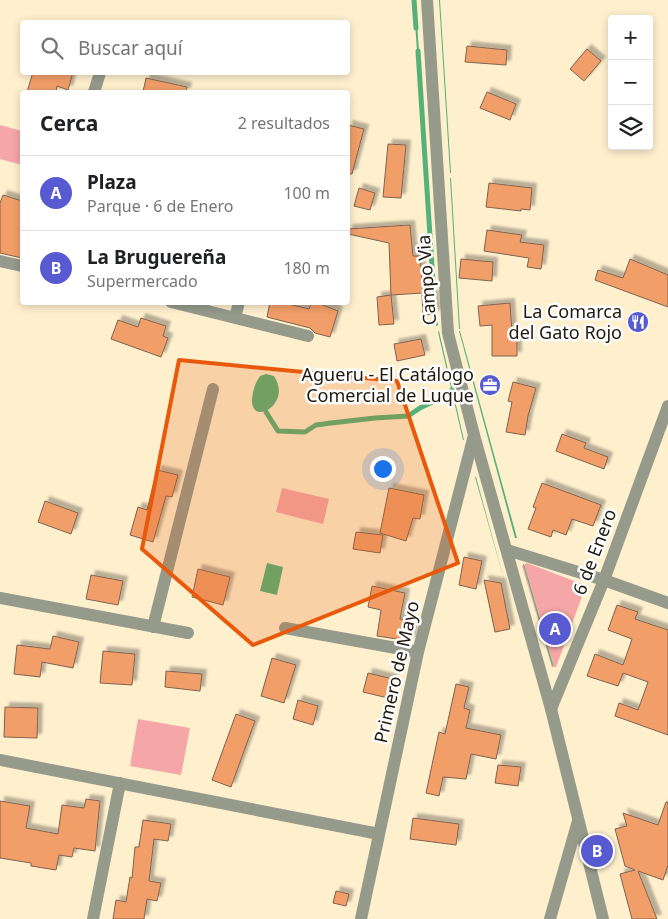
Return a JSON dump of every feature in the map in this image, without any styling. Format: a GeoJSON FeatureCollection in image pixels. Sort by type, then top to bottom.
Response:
{"type":"FeatureCollection","features":[{"type":"Feature","properties":{"kind":"street","name":"Campo Via"},"geometry":{"type":"LineString","coordinates":[[427,0],[448,333],[474,435],[551,709],[603,919]]}},
{"type":"Feature","properties":{"kind":"street"},"geometry":{"type":"LineString","coordinates":[[95,90],[99,75]]}},
{"type":"Feature","properties":{"kind":"street"},"geometry":{"type":"LineString","coordinates":[[0,261],[20,266]]}},
{"type":"Feature","properties":{"kind":"street"},"geometry":{"type":"LineString","coordinates":[[183,305],[308,336]]}},
{"type":"Feature","properties":{"kind":"street"},"geometry":{"type":"LineString","coordinates":[[235,318],[239,305]]}},
{"type":"Feature","properties":{"kind":"street"},"geometry":{"type":"LineString","coordinates":[[153,627],[213,389]]}},
{"type":"Feature","properties":{"kind":"street","name":"6 de Enero"},"geometry":{"type":"LineString","coordinates":[[551,709],[604,580],[668,406]]}},
{"type":"Feature","properties":{"kind":"street","name":"Primero de Mayo"},"geometry":{"type":"LineString","coordinates":[[361,919],[418,652],[474,435]]}},
{"type":"Feature","properties":{"kind":"street"},"geometry":{"type":"LineString","coordinates":[[507,550],[604,580],[668,603]]}},
{"type":"Feature","properties":{"kind":"street"},"geometry":{"type":"LineString","coordinates":[[0,598],[188,633]]}},
{"type":"Feature","properties":{"kind":"street"},"geometry":{"type":"LineString","coordinates":[[285,628],[418,652]]}},
{"type":"Feature","properties":{"kind":"street"},"geometry":{"type":"LineString","coordinates":[[0,760],[379,834]]}},
{"type":"Feature","properties":{"kind":"street"},"geometry":{"type":"LineString","coordinates":[[93,919],[120,783]]}},
{"type":"Feature","properties":{"kind":"street"},"geometry":{"type":"LineString","coordinates":[[550,919],[578,821]]}},
{"type":"Feature","properties":{"kind":"highlighted area"},"geometry":{"type":"Polygon","coordinates":[[[179,360],[397,381],[458,563],[253,645],[142,549],[179,360]]]}},
{"type":"Feature","properties":{"kind":"shaded area"},"geometry":{"type":"Polygon","coordinates":[[[440,0],[451,173],[450,173],[440,0]]]}},
{"type":"Feature","properties":{"kind":"shaded area"},"geometry":{"type":"Polygon","coordinates":[[[415,22],[417,22],[438,325],[436,326],[415,22]]]}},
{"type":"Feature","properties":{"kind":"shaded area"},"geometry":{"type":"Polygon","coordinates":[[[0,125],[20,130],[20,164],[0,159],[0,125]]]}},
{"type":"Feature","properties":{"kind":"shaded area"},"geometry":{"type":"Polygon","coordinates":[[[451,178],[460,329],[459,329],[451,178]]]}},
{"type":"Feature","properties":{"kind":"shaded area"},"geometry":{"type":"Polygon","coordinates":[[[439,331],[464,440],[438,332],[439,331]]]}},
{"type":"Feature","properties":{"kind":"shaded area"},"geometry":{"type":"Polygon","coordinates":[[[460,331],[517,538],[515,538],[460,331]]]}},
{"type":"Feature","properties":{"kind":"shaded area"},"geometry":{"type":"Polygon","coordinates":[[[266,374],[274,376],[278,386],[278,396],[275,403],[263,412],[257,411],[253,407],[252,399],[260,376],[266,374]]]}},
{"type":"Feature","properties":{"kind":"shaded area"},"geometry":{"type":"Polygon","coordinates":[[[475,477],[476,477],[505,583],[475,477]]]}},
{"type":"Feature","properties":{"kind":"shaded area"},"geometry":{"type":"Polygon","coordinates":[[[282,488],[329,499],[323,524],[276,512],[282,488]]]}},
{"type":"Feature","properties":{"kind":"shaded area"},"geometry":{"type":"Polygon","coordinates":[[[267,563],[283,567],[277,595],[260,591],[267,563]]]}},
{"type":"Feature","properties":{"kind":"shaded area"},"geometry":{"type":"Polygon","coordinates":[[[527,563],[582,584],[584,591],[556,667],[552,667],[522,566],[527,563]]]}},
{"type":"Feature","properties":{"kind":"shaded area"},"geometry":{"type":"Polygon","coordinates":[[[523,564],[553,665],[552,666],[523,564]]]}},
{"type":"Feature","properties":{"kind":"shaded area"},"geometry":{"type":"Polygon","coordinates":[[[138,719],[190,728],[181,775],[130,766],[138,719]]]}},
{"type":"Feature","properties":{"kind":"building"},"geometry":{"type":"Polygon","coordinates":[[[467,46],[507,50],[506,65],[465,62],[467,46]]]}},
{"type":"Feature","properties":{"kind":"building"},"geometry":{"type":"Polygon","coordinates":[[[587,49],[601,61],[584,81],[570,69],[587,49]]]}},
{"type":"Feature","properties":{"kind":"building"},"geometry":{"type":"Polygon","coordinates":[[[32,75],[72,75],[68,90],[57,86],[56,90],[28,90],[32,75]]]}},
{"type":"Feature","properties":{"kind":"building"},"geometry":{"type":"Polygon","coordinates":[[[146,78],[187,87],[186,90],[143,90],[146,78]]]}},
{"type":"Feature","properties":{"kind":"building"},"geometry":{"type":"Polygon","coordinates":[[[487,92],[516,104],[510,120],[480,108],[487,92]]]}},
{"type":"Feature","properties":{"kind":"building"},"geometry":{"type":"Polygon","coordinates":[[[350,126],[364,129],[352,174],[350,174],[350,126]]]}},
{"type":"Feature","properties":{"kind":"building"},"geometry":{"type":"Polygon","coordinates":[[[388,144],[406,145],[401,198],[383,197],[388,144]]]}},
{"type":"Feature","properties":{"kind":"building"},"geometry":{"type":"Polygon","coordinates":[[[489,183],[532,188],[530,210],[521,209],[521,211],[486,207],[489,183]]]}},
{"type":"Feature","properties":{"kind":"building"},"geometry":{"type":"Polygon","coordinates":[[[359,188],[375,193],[370,210],[354,206],[359,188]]]}},
{"type":"Feature","properties":{"kind":"building"},"geometry":{"type":"Polygon","coordinates":[[[3,195],[20,200],[20,258],[0,253],[0,203],[3,195]]]}},
{"type":"Feature","properties":{"kind":"building"},"geometry":{"type":"Polygon","coordinates":[[[410,225],[413,256],[420,256],[423,293],[391,295],[389,243],[350,234],[350,229],[410,225]]]}},
{"type":"Feature","properties":{"kind":"building"},"geometry":{"type":"Polygon","coordinates":[[[487,230],[522,235],[520,242],[544,245],[541,269],[527,267],[529,258],[484,251],[487,230]]]}},
{"type":"Feature","properties":{"kind":"building"},"geometry":{"type":"Polygon","coordinates":[[[461,259],[493,262],[492,281],[459,278],[461,259]]]}},
{"type":"Feature","properties":{"kind":"building"},"geometry":{"type":"Polygon","coordinates":[[[630,259],[668,275],[668,307],[595,280],[598,270],[623,278],[630,259]]]}},
{"type":"Feature","properties":{"kind":"building"},"geometry":{"type":"Polygon","coordinates":[[[391,295],[394,324],[379,325],[377,297],[391,295]]]}},
{"type":"Feature","properties":{"kind":"building"},"geometry":{"type":"Polygon","coordinates":[[[422,295],[434,295],[436,314],[423,315],[422,295]]]}},
{"type":"Feature","properties":{"kind":"building"},"geometry":{"type":"Polygon","coordinates":[[[510,303],[512,333],[517,333],[517,356],[492,356],[492,325],[480,326],[478,306],[510,303]]]}},
{"type":"Feature","properties":{"kind":"building"},"geometry":{"type":"Polygon","coordinates":[[[269,305],[293,305],[309,309],[311,305],[323,305],[338,311],[330,337],[315,333],[310,328],[267,317],[269,305]]]}},
{"type":"Feature","properties":{"kind":"building"},"geometry":{"type":"Polygon","coordinates":[[[141,318],[166,326],[163,336],[168,338],[161,357],[111,339],[118,320],[138,327],[141,318]]]}},
{"type":"Feature","properties":{"kind":"building"},"geometry":{"type":"Polygon","coordinates":[[[421,339],[425,355],[397,361],[394,344],[421,339]]]}},
{"type":"Feature","properties":{"kind":"building"},"geometry":{"type":"Polygon","coordinates":[[[513,382],[536,388],[525,435],[506,432],[512,402],[508,401],[513,382]]]}},
{"type":"Feature","properties":{"kind":"building"},"geometry":{"type":"Polygon","coordinates":[[[562,434],[586,443],[584,448],[608,457],[604,469],[556,451],[562,434]]]}},
{"type":"Feature","properties":{"kind":"building"},"geometry":{"type":"Polygon","coordinates":[[[157,470],[178,475],[172,497],[166,496],[153,542],[130,535],[138,507],[147,510],[157,470]]]}},
{"type":"Feature","properties":{"kind":"building"},"geometry":{"type":"Polygon","coordinates":[[[542,483],[601,505],[593,526],[572,519],[566,535],[553,530],[551,537],[528,529],[536,508],[533,507],[542,483]]]}},
{"type":"Feature","properties":{"kind":"building"},"geometry":{"type":"Polygon","coordinates":[[[389,488],[424,495],[420,519],[413,518],[406,541],[380,533],[389,488]]]}},
{"type":"Feature","properties":{"kind":"building"},"geometry":{"type":"Polygon","coordinates":[[[45,501],[78,513],[71,534],[38,522],[45,501]]]}},
{"type":"Feature","properties":{"kind":"building"},"geometry":{"type":"Polygon","coordinates":[[[356,532],[383,535],[380,553],[353,549],[356,532]]]}},
{"type":"Feature","properties":{"kind":"building"},"geometry":{"type":"Polygon","coordinates":[[[464,557],[482,561],[476,589],[459,585],[464,557]]]}},
{"type":"Feature","properties":{"kind":"building"},"geometry":{"type":"Polygon","coordinates":[[[198,569],[230,577],[223,605],[192,597],[198,569]]]}},
{"type":"Feature","properties":{"kind":"building"},"geometry":{"type":"Polygon","coordinates":[[[91,575],[123,581],[118,605],[86,599],[91,575]]]}},
{"type":"Feature","properties":{"kind":"building"},"geometry":{"type":"Polygon","coordinates":[[[484,580],[501,583],[510,629],[495,632],[484,580]]]}},
{"type":"Feature","properties":{"kind":"building"},"geometry":{"type":"Polygon","coordinates":[[[372,586],[405,593],[400,619],[414,621],[411,641],[377,636],[381,610],[368,607],[372,586]]]}},
{"type":"Feature","properties":{"kind":"building"},"geometry":{"type":"Polygon","coordinates":[[[617,605],[638,612],[635,619],[668,630],[668,735],[615,716],[619,703],[638,710],[648,682],[623,673],[618,686],[587,676],[595,654],[623,665],[632,639],[608,630],[617,605]]]}},
{"type":"Feature","properties":{"kind":"building"},"geometry":{"type":"Polygon","coordinates":[[[53,636],[79,642],[73,668],[42,662],[40,677],[14,674],[17,645],[50,649],[53,636]]]}},
{"type":"Feature","properties":{"kind":"building"},"geometry":{"type":"Polygon","coordinates":[[[103,651],[135,654],[132,685],[100,683],[103,651]]]}},
{"type":"Feature","properties":{"kind":"building"},"geometry":{"type":"Polygon","coordinates":[[[272,658],[296,665],[284,703],[261,696],[272,658]]]}},
{"type":"Feature","properties":{"kind":"building"},"geometry":{"type":"Polygon","coordinates":[[[166,671],[202,674],[200,691],[165,687],[166,671]]]}},
{"type":"Feature","properties":{"kind":"building"},"geometry":{"type":"Polygon","coordinates":[[[368,673],[393,679],[388,698],[363,692],[368,673]]]}},
{"type":"Feature","properties":{"kind":"building"},"geometry":{"type":"Polygon","coordinates":[[[456,684],[469,687],[464,708],[470,710],[466,728],[501,735],[496,759],[471,754],[466,779],[443,777],[439,796],[426,793],[439,732],[445,734],[456,684]]]}},
{"type":"Feature","properties":{"kind":"building"},"geometry":{"type":"Polygon","coordinates":[[[298,700],[318,706],[313,725],[293,719],[298,700]]]}},
{"type":"Feature","properties":{"kind":"building"},"geometry":{"type":"Polygon","coordinates":[[[5,707],[38,708],[37,738],[4,737],[5,707]]]}},
{"type":"Feature","properties":{"kind":"building"},"geometry":{"type":"Polygon","coordinates":[[[236,714],[255,721],[231,787],[212,780],[236,714]]]}},
{"type":"Feature","properties":{"kind":"building"},"geometry":{"type":"Polygon","coordinates":[[[498,765],[521,767],[518,786],[495,783],[498,765]]]}},
{"type":"Feature","properties":{"kind":"building"},"geometry":{"type":"Polygon","coordinates":[[[86,799],[100,801],[95,851],[74,848],[72,857],[59,855],[56,870],[31,866],[31,863],[0,858],[0,801],[30,806],[26,828],[58,834],[62,805],[84,808],[86,799]]]}},
{"type":"Feature","properties":{"kind":"building"},"geometry":{"type":"Polygon","coordinates":[[[666,802],[668,802],[668,865],[663,880],[638,871],[657,919],[632,919],[620,874],[635,870],[625,866],[615,829],[627,826],[623,813],[658,825],[666,802]]]}},
{"type":"Feature","properties":{"kind":"building"},"geometry":{"type":"Polygon","coordinates":[[[413,818],[459,824],[456,845],[410,839],[413,818]]]}},
{"type":"Feature","properties":{"kind":"building"},"geometry":{"type":"Polygon","coordinates":[[[143,820],[171,824],[168,841],[154,839],[149,881],[161,883],[157,901],[147,899],[144,919],[113,919],[116,900],[126,902],[130,877],[132,878],[135,847],[139,847],[143,820]]]}},
{"type":"Feature","properties":{"kind":"building"},"geometry":{"type":"Polygon","coordinates":[[[336,891],[349,894],[346,906],[333,903],[336,891]]]}},
{"type":"Feature","properties":{"kind":"waterway"},"geometry":{"type":"LineString","coordinates":[[414,0],[416,28]]}},
{"type":"Feature","properties":{"kind":"waterway"},"geometry":{"type":"LineString","coordinates":[[418,51],[433,282]]}},
{"type":"Feature","properties":{"kind":"waterway"},"geometry":{"type":"LineString","coordinates":[[266,412],[278,431],[305,432],[316,425],[408,416],[449,394],[452,390]]}},
{"type":"Feature","properties":{"kind":"place","name":"La Comarca del Gato Rojo"},"geometry":{"type":"Point","coordinates":[638,322]}},
{"type":"Feature","properties":{"kind":"place","name":"Agueru - El Catálogo Comercial de Luque"},"geometry":{"type":"Point","coordinates":[490,385]}},
{"type":"Feature","properties":{"kind":"place","name":"Plaza"},"geometry":{"type":"Point","coordinates":[555,629]}},
{"type":"Feature","properties":{"kind":"place","name":"La Bruguereña"},"geometry":{"type":"Point","coordinates":[597,851]}}]}
